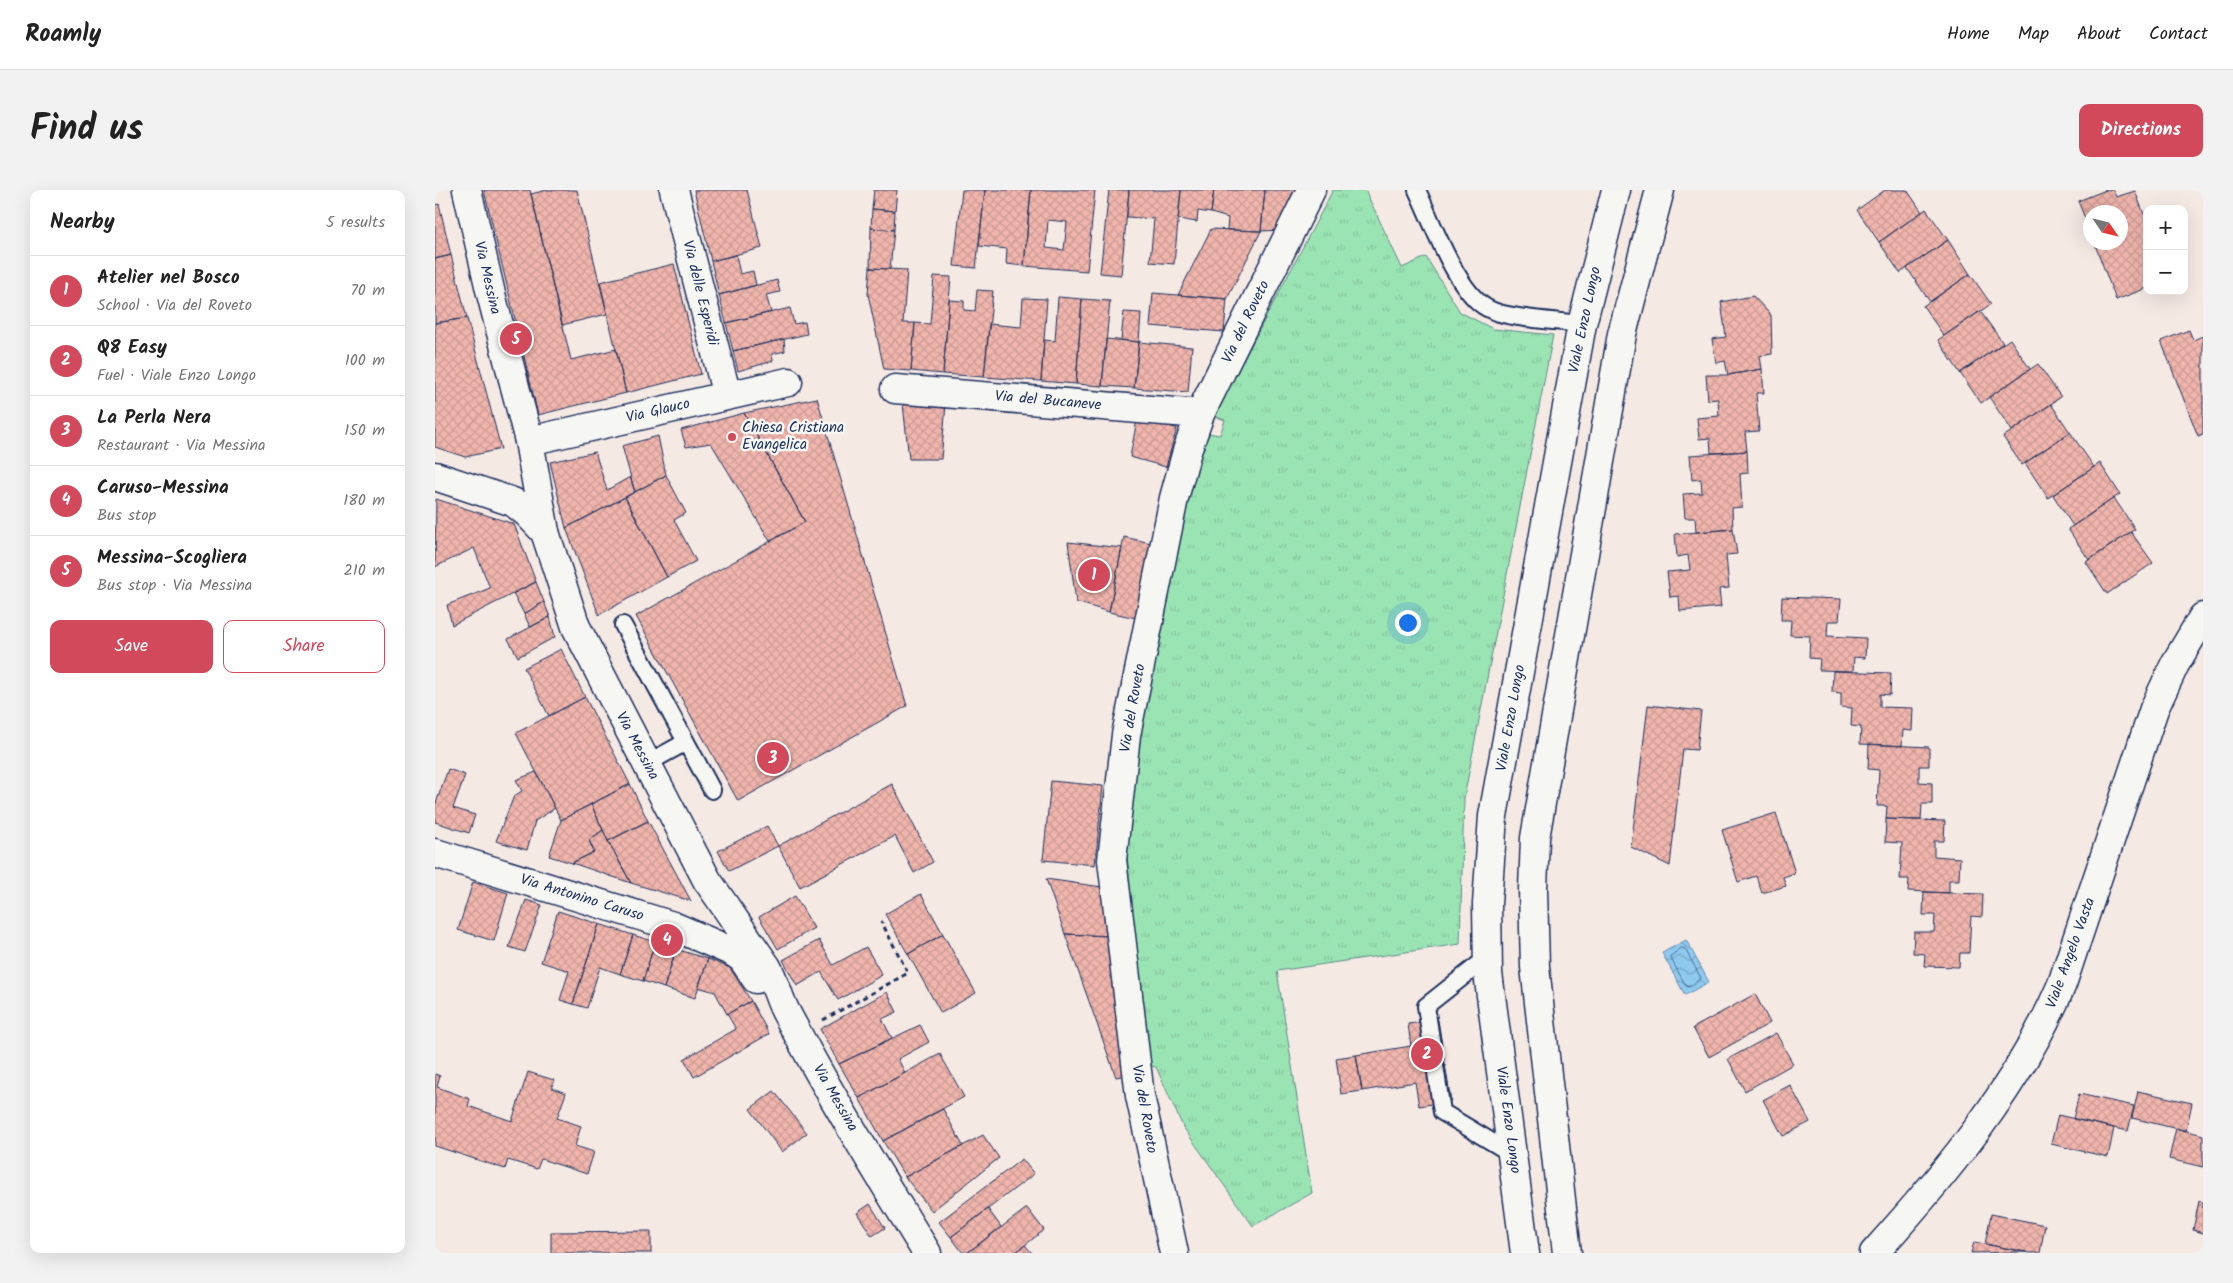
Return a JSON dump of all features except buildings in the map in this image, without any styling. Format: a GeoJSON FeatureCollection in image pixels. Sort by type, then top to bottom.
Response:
{"type":"FeatureCollection","features":[{"type":"Feature","properties":{"kind":"main road","name":"Via Messina"},"geometry":{"type":"LineString","coordinates":[[467,190],[491,294],[529,441],[545,532],[576,627],[707,880],[767,967],[787,1014],[883,1182],[927,1253]]}},
{"type":"Feature","properties":{"kind":"main road","name":"Via delle Esperidi"},"geometry":{"type":"LineString","coordinates":[[675,190],[727,396]]}},
{"type":"Feature","properties":{"kind":"main road","name":"Via del Roveto"},"geometry":{"type":"LineString","coordinates":[[1174,1253],[1140,1096],[1112,860],[1126,735],[1174,498],[1187,451],[1200,414],[1311,190]]}},
{"type":"Feature","properties":{"kind":"main road","name":"Viale Enzo Longo"},"geometry":{"type":"LineString","coordinates":[[1525,1253],[1488,973],[1487,904],[1493,816],[1582,324],[1616,190]]}},
{"type":"Feature","properties":{"kind":"main road"},"geometry":{"type":"LineString","coordinates":[[1567,1253],[1535,967],[1533,889],[1535,838],[1622,334],[1660,190]]}},
{"type":"Feature","properties":{"kind":"main road","name":"Via Glauco"},"geometry":{"type":"LineString","coordinates":[[529,441],[788,382]]}},
{"type":"Feature","properties":{"kind":"main road","name":"Via del Bucaneve"},"geometry":{"type":"LineString","coordinates":[[895,389],[1200,414]]}},
{"type":"Feature","properties":{"kind":"main road"},"geometry":{"type":"LineString","coordinates":[[435,476],[513,502],[527,513],[545,532]]}},
{"type":"Feature","properties":{"kind":"main road","name":"Viale Angelo Vasta"},"geometry":{"type":"LineString","coordinates":[[1873,1253],[1917,1205],[1970,1140],[2018,1070],[2045,1023],[2065,976],[2153,709],[2175,664],[2203,617]]}},
{"type":"Feature","properties":{"kind":"main road","name":"Via Antonino Caruso"},"geometry":{"type":"LineString","coordinates":[[435,852],[673,926],[733,952],[742,958],[762,988],[787,1014]]}},
{"type":"Feature","properties":{"kind":"main road"},"geometry":{"type":"LineString","coordinates":[[673,926],[705,921],[710,916],[712,902],[707,880]]}},
{"type":"Feature","properties":{"kind":"lane"},"geometry":{"type":"LineString","coordinates":[[1417,190],[1460,280],[1473,298],[1487,309],[1501,314],[1582,324]]}},
{"type":"Feature","properties":{"kind":"lane"},"geometry":{"type":"LineString","coordinates":[[623,626],[713,790]]}},
{"type":"Feature","properties":{"kind":"lane"},"geometry":{"type":"LineString","coordinates":[[646,764],[686,742]]}},
{"type":"Feature","properties":{"kind":"lane"},"geometry":{"type":"LineString","coordinates":[[1487,957],[1426,1006],[1441,1112],[1512,1154]]}},
{"type":"Feature","properties":{"kind":"path"},"geometry":{"type":"LineString","coordinates":[[819,1022],[908,973],[881,921]]}},
{"type":"Feature","properties":{"kind":"green space"},"geometry":{"type":"Polygon","coordinates":[[[1333,190],[1365,190],[1402,268],[1426,257],[1460,312],[1493,329],[1553,335],[1464,798],[1460,944],[1277,971],[1312,1193],[1253,1226],[1183,1127],[1156,1067],[1147,1065],[1126,844],[1139,738],[1192,473],[1207,433],[1220,435],[1225,420],[1214,416],[1333,190]]]}},
{"type":"Feature","properties":{"kind":"water"},"geometry":{"type":"Polygon","coordinates":[[[1686,940],[1709,982],[1685,995],[1662,953],[1686,940]]]}},
{"type":"Feature","properties":{"kind":"place","name":"Messina-Scogliera"},"geometry":{"type":"Point","coordinates":[516,339]}},
{"type":"Feature","properties":{"kind":"place","name":"Chiesa Cristiana Evangelica"},"geometry":{"type":"Point","coordinates":[732,437]}},
{"type":"Feature","properties":{"kind":"place","name":"Atelier nel Bosco"},"geometry":{"type":"Point","coordinates":[1094,575]}},
{"type":"Feature","properties":{"kind":"place","name":"La Perla Nera"},"geometry":{"type":"Point","coordinates":[773,758]}},
{"type":"Feature","properties":{"kind":"place","name":"Caruso-Messina"},"geometry":{"type":"Point","coordinates":[667,940]}},
{"type":"Feature","properties":{"kind":"place","name":"Q8 Easy"},"geometry":{"type":"Point","coordinates":[1427,1054]}}]}
